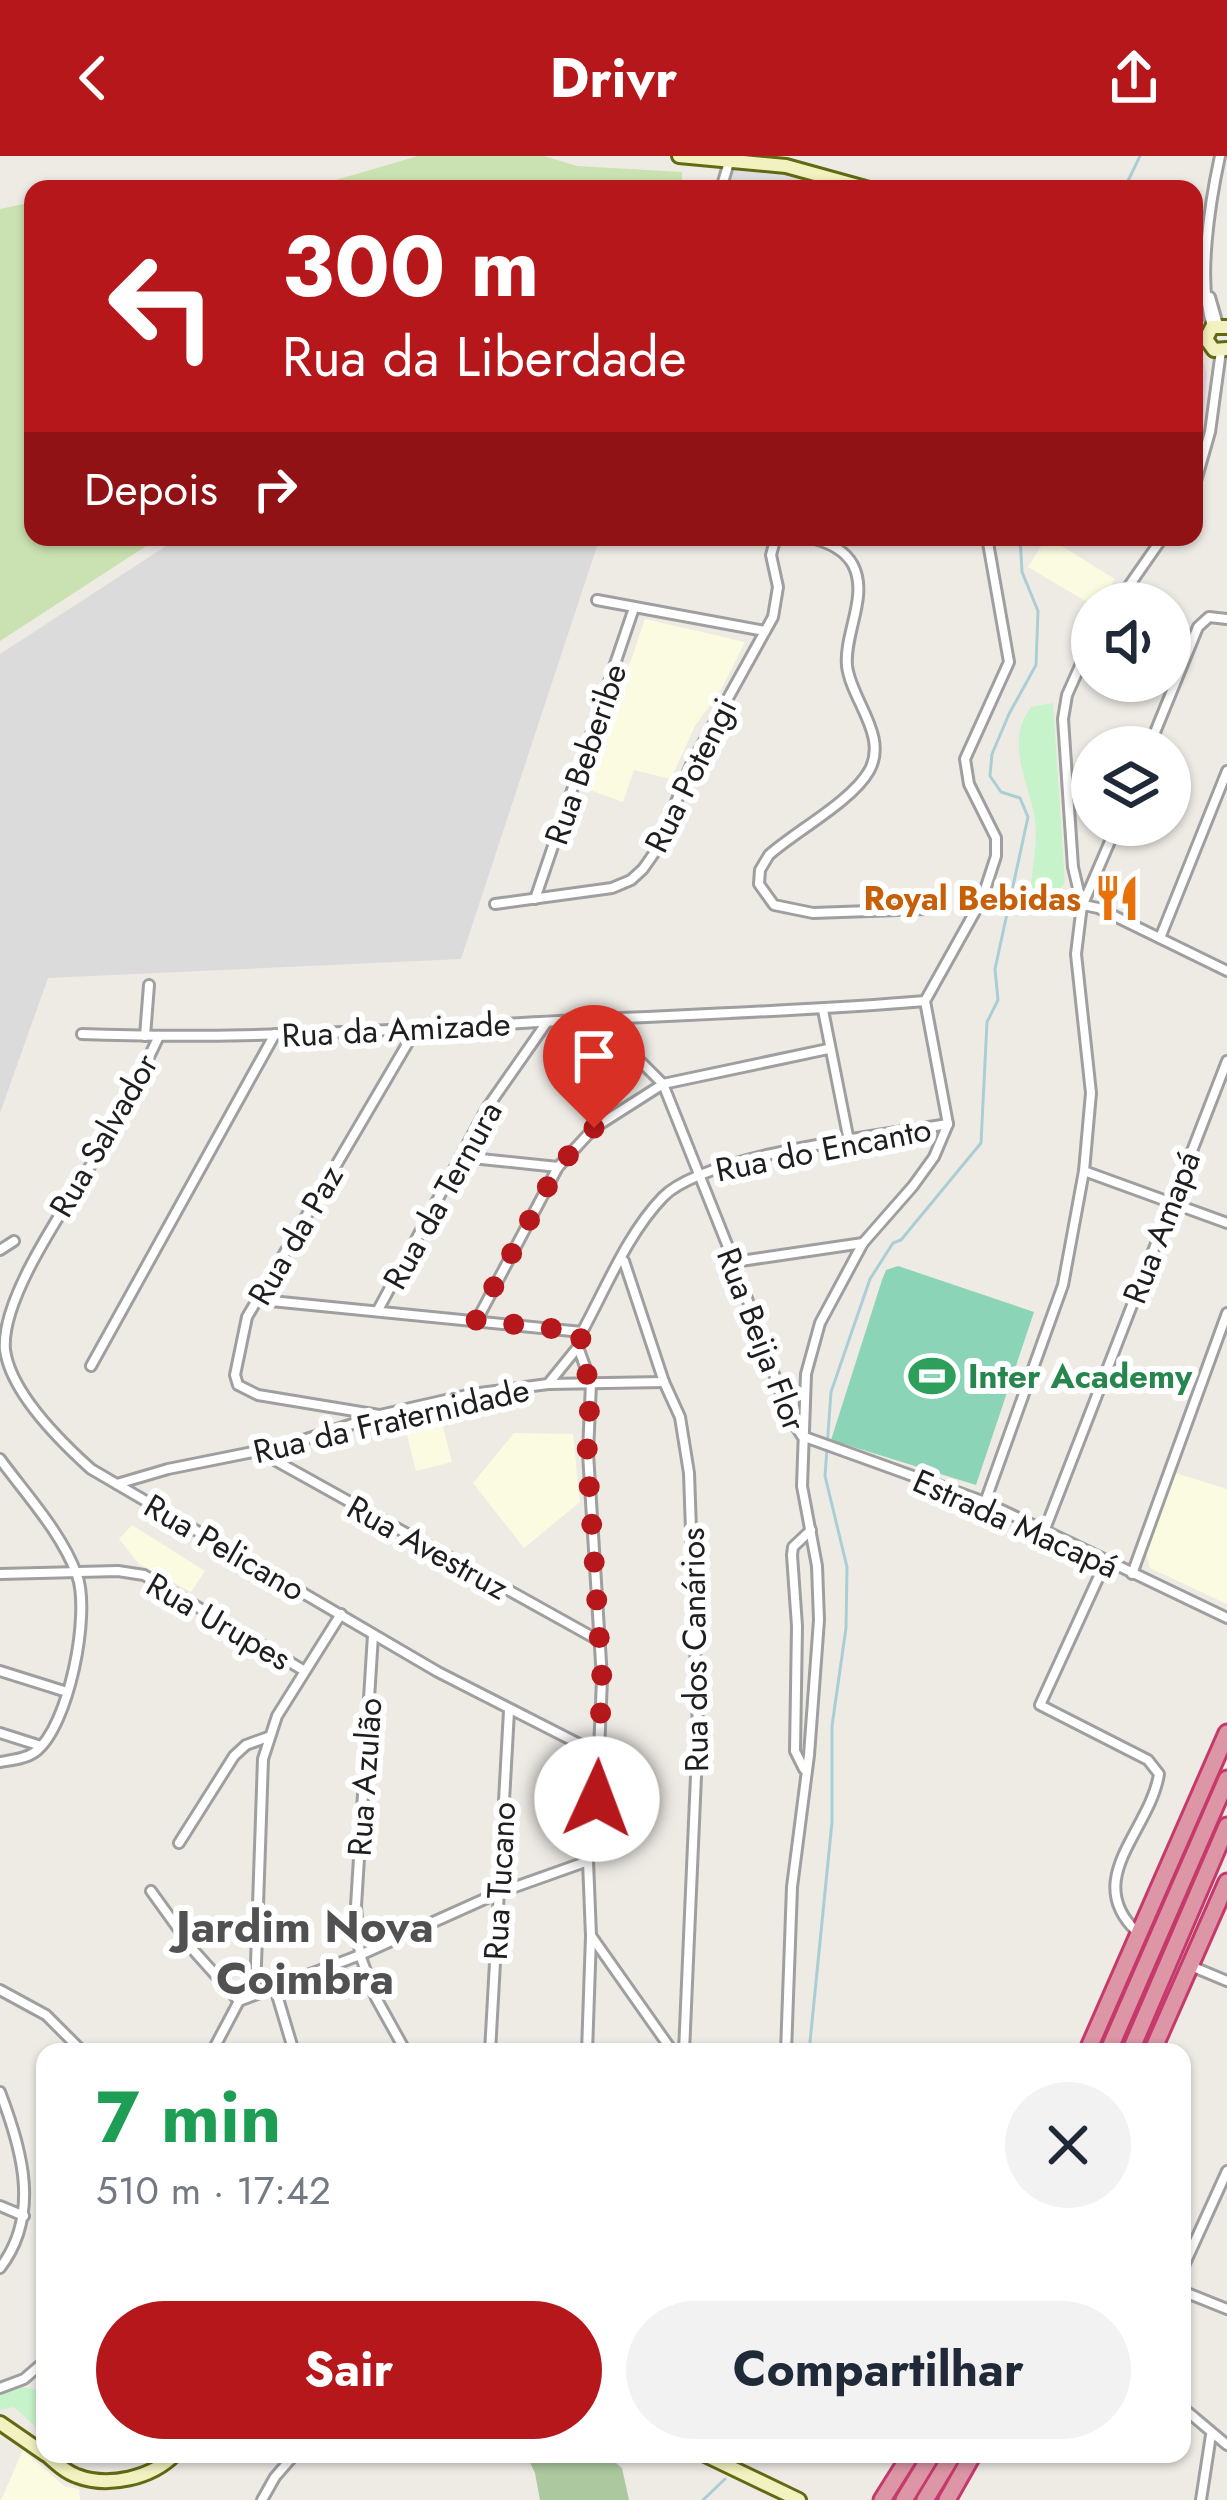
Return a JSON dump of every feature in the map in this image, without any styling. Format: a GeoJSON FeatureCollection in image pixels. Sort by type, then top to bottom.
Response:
{"type":"FeatureCollection","features":[{"type":"Feature","properties":{"kind":"highway"},"geometry":{"type":"LineString","coordinates":[[1091,2043],[1227,1733]]}},
{"type":"Feature","properties":{"kind":"highway"},"geometry":{"type":"LineString","coordinates":[[1112,2043],[1227,1779]]}},
{"type":"Feature","properties":{"kind":"highway"},"geometry":{"type":"LineString","coordinates":[[1134,2043],[1227,1826]]}},
{"type":"Feature","properties":{"kind":"highway"},"geometry":{"type":"LineString","coordinates":[[1148,2012],[1227,1877]]}},
{"type":"Feature","properties":{"kind":"highway"},"geometry":{"type":"LineString","coordinates":[[1155,2043],[1227,1877]]}},
{"type":"Feature","properties":{"kind":"highway"},"geometry":{"type":"LineString","coordinates":[[882,2500],[905,2463]]}},
{"type":"Feature","properties":{"kind":"highway"},"geometry":{"type":"LineString","coordinates":[[904,2500],[927,2463]]}},
{"type":"Feature","properties":{"kind":"highway"},"geometry":{"type":"LineString","coordinates":[[926,2500],[947,2463]]}},
{"type":"Feature","properties":{"kind":"highway"},"geometry":{"type":"LineString","coordinates":[[947,2500],[968,2463]]}},
{"type":"Feature","properties":{"kind":"street"},"geometry":{"type":"LineString","coordinates":[[680,156],[786,166],[837,180]]}},
{"type":"Feature","properties":{"kind":"street"},"geometry":{"type":"LineString","coordinates":[[1203,456],[1216,368],[1217,337],[1208,290],[1210,200],[1220,156]]}},
{"type":"Feature","properties":{"kind":"street"},"geometry":{"type":"LineString","coordinates":[[724,180],[729,162]]}},
{"type":"Feature","properties":{"kind":"street","name":"Rua Potengi"},"geometry":{"type":"LineString","coordinates":[[495,904],[612,888],[643,869],[657,849],[691,765],[778,601],[774,546]]}},
{"type":"Feature","properties":{"kind":"street"},"geometry":{"type":"LineString","coordinates":[[833,546],[855,567],[859,587],[847,668],[874,738],[874,760],[854,789],[770,855],[760,870],[759,884],[774,905],[813,913],[927,909]]}},
{"type":"Feature","properties":{"kind":"street"},"geometry":{"type":"LineString","coordinates":[[802,1436],[806,1374],[820,1323],[862,1244],[914,1186],[948,1124],[925,1000],[993,874],[996,838],[969,784],[965,759],[1007,674],[1010,648],[987,546]]}},
{"type":"Feature","properties":{"kind":"street"},"geometry":{"type":"LineString","coordinates":[[1132,582],[1157,546]]}},
{"type":"Feature","properties":{"kind":"street"},"geometry":{"type":"LineString","coordinates":[[596,600],[765,631]]}},
{"type":"Feature","properties":{"kind":"street","name":"Rua Beberibe"},"geometry":{"type":"LineString","coordinates":[[535,899],[634,608]]}},
{"type":"Feature","properties":{"kind":"street"},"geometry":{"type":"LineString","coordinates":[[1158,726],[1198,627],[1209,617],[1227,619]]}},
{"type":"Feature","properties":{"kind":"street"},"geometry":{"type":"LineString","coordinates":[[1071,686],[1063,719],[1073,867],[1082,905]]}},
{"type":"Feature","properties":{"kind":"street"},"geometry":{"type":"LineString","coordinates":[[1160,938],[1227,771]]}},
{"type":"Feature","properties":{"kind":"street"},"geometry":{"type":"LineString","coordinates":[[985,1502],[1063,1285],[1084,1171],[1091,1093],[1076,954],[1082,905],[1109,846]]}},
{"type":"Feature","properties":{"kind":"street"},"geometry":{"type":"LineString","coordinates":[[982,899],[1098,908],[1227,970]]}},
{"type":"Feature","properties":{"kind":"street"},"geometry":{"type":"LineString","coordinates":[[145,1036],[149,985]]}},
{"type":"Feature","properties":{"kind":"street","name":"Rua da Amizade"},"geometry":{"type":"LineString","coordinates":[[82,1034],[417,1029],[823,1010],[925,1000]]}},
{"type":"Feature","properties":{"kind":"street"},"geometry":{"type":"LineString","coordinates":[[823,1010],[849,1141]]}},
{"type":"Feature","properties":{"kind":"street","name":"Rua Beija Flor"},"geometry":{"type":"LineString","coordinates":[[599,1020],[663,1084],[789,1416],[802,1436],[802,1486],[819,1620],[809,1755],[792,1887],[786,2043]]}},
{"type":"Feature","properties":{"kind":"street","name":"Rua da Ternura"},"geometry":{"type":"LineString","coordinates":[[378,1310],[488,1108],[548,1022]]}},
{"type":"Feature","properties":{"kind":"street","name":"Rua da Paz"},"geometry":{"type":"LineString","coordinates":[[380,1415],[258,1395],[238,1384],[235,1375],[242,1330],[369,1104],[417,1029]]}},
{"type":"Feature","properties":{"kind":"street"},"geometry":{"type":"LineString","coordinates":[[91,1366],[275,1034]]}},
{"type":"Feature","properties":{"kind":"street","name":"Rua Salvador"},"geometry":{"type":"LineString","coordinates":[[47,1234],[119,1118],[159,1036]]}},
{"type":"Feature","properties":{"kind":"street"},"geometry":{"type":"LineString","coordinates":[[476,1320],[558,1167],[594,1128],[663,1084],[828,1049]]}},
{"type":"Feature","properties":{"kind":"street","name":"Rua Amapá"},"geometry":{"type":"LineString","coordinates":[[1045,1529],[1227,1061]]}},
{"type":"Feature","properties":{"kind":"street","name":"Rua do Encanto"},"geometry":{"type":"LineString","coordinates":[[698,1174],[948,1124]]}},
{"type":"Feature","properties":{"kind":"street"},"geometry":{"type":"LineString","coordinates":[[462,1157],[558,1167]]}},
{"type":"Feature","properties":{"kind":"street"},"geometry":{"type":"LineString","coordinates":[[1084,1171],[1227,1223]]}},
{"type":"Feature","properties":{"kind":"street","name":"Rua da Fraternidade"},"geometry":{"type":"LineString","coordinates":[[117,1484],[288,1445],[380,1415],[472,1394],[548,1384],[578,1347],[623,1259],[665,1196],[698,1174]]}},
{"type":"Feature","properties":{"kind":"street","name":"Rua Pelicano"},"geometry":{"type":"LineString","coordinates":[[47,1234],[10,1312],[5,1351],[10,1368],[50,1428],[92,1469],[373,1635],[509,1711],[599,1754]]}},
{"type":"Feature","properties":{"kind":"street"},"geometry":{"type":"LineString","coordinates":[[0,1250],[14,1241]]}},
{"type":"Feature","properties":{"kind":"street"},"geometry":{"type":"LineString","coordinates":[[734,1262],[862,1244]]}},
{"type":"Feature","properties":{"kind":"street","name":"Rua dos Canários"},"geometry":{"type":"LineString","coordinates":[[623,1259],[686,1445],[697,1637],[698,1774],[683,2043]]}},
{"type":"Feature","properties":{"kind":"street"},"geometry":{"type":"LineString","coordinates":[[260,1300],[582,1332]]}},
{"type":"Feature","properties":{"kind":"street"},"geometry":{"type":"LineString","coordinates":[[1132,1574],[1227,1313]]}},
{"type":"Feature","properties":{"kind":"street"},"geometry":{"type":"LineString","coordinates":[[578,1347],[591,1383],[587,1453],[599,1641],[599,1754],[588,1861],[587,2043]]}},
{"type":"Feature","properties":{"kind":"street"},"geometry":{"type":"LineString","coordinates":[[548,1384],[664,1382]]}},
{"type":"Feature","properties":{"kind":"street","name":"Estrada Macapá"},"geometry":{"type":"LineString","coordinates":[[802,1436],[985,1502],[1227,1618]]}},
{"type":"Feature","properties":{"kind":"street"},"geometry":{"type":"LineString","coordinates":[[286,1470],[283,1451],[288,1445]]}},
{"type":"Feature","properties":{"kind":"street","name":"Rua Avestruz"},"geometry":{"type":"LineString","coordinates":[[258,1451],[599,1641]]}},
{"type":"Feature","properties":{"kind":"street"},"geometry":{"type":"LineString","coordinates":[[0,1459],[59,1538],[76,1572],[82,1612],[67,1692],[41,1746],[22,1758],[0,1762]]}},
{"type":"Feature","properties":{"kind":"street"},"geometry":{"type":"LineString","coordinates":[[804,1769],[796,1758],[794,1736],[797,1626],[792,1564],[793,1546],[811,1530]]}},
{"type":"Feature","properties":{"kind":"street"},"geometry":{"type":"LineString","coordinates":[[1106,1561],[1040,1705],[1148,1760],[1159,1774],[1117,1874],[1114,1899],[1122,1917],[1140,1934]]}},
{"type":"Feature","properties":{"kind":"street","name":"Rua Urupes"},"geometry":{"type":"LineString","coordinates":[[0,1574],[144,1575],[303,1670]]}},
{"type":"Feature","properties":{"kind":"street"},"geometry":{"type":"LineString","coordinates":[[254,1993],[260,1785],[269,1737],[303,1670],[341,1615]]}},
{"type":"Feature","properties":{"kind":"street","name":"Rua Azulão"},"geometry":{"type":"LineString","coordinates":[[373,1635],[356,1906],[360,1954],[376,1998],[401,2043]]}},
{"type":"Feature","properties":{"kind":"street"},"geometry":{"type":"LineString","coordinates":[[0,1671],[67,1692]]}},
{"type":"Feature","properties":{"kind":"street","name":"Rua Tucano"},"geometry":{"type":"LineString","coordinates":[[490,2043],[509,1711]]}},
{"type":"Feature","properties":{"kind":"street"},"geometry":{"type":"LineString","coordinates":[[0,1733],[41,1746]]}},
{"type":"Feature","properties":{"kind":"street"},"geometry":{"type":"LineString","coordinates":[[179,1843],[234,1756],[246,1745],[269,1737]]}},
{"type":"Feature","properties":{"kind":"street"},"geometry":{"type":"LineString","coordinates":[[217,2043],[239,2001],[254,1993],[588,1861]]}},
{"type":"Feature","properties":{"kind":"street"},"geometry":{"type":"LineString","coordinates":[[151,1891],[195,1952],[239,2001]]}},
{"type":"Feature","properties":{"kind":"street"},"geometry":{"type":"LineString","coordinates":[[591,1936],[668,2043]]}},
{"type":"Feature","properties":{"kind":"street"},"geometry":{"type":"LineString","coordinates":[[1191,1966],[1227,1981]]}},
{"type":"Feature","properties":{"kind":"street"},"geometry":{"type":"LineString","coordinates":[[274,1985],[291,2043]]}},
{"type":"Feature","properties":{"kind":"street"},"geometry":{"type":"LineString","coordinates":[[0,1990],[46,2015],[74,2043]]}},
{"type":"Feature","properties":{"kind":"street"},"geometry":{"type":"LineString","coordinates":[[0,2092],[21,2158],[26,2193],[24,2216],[0,2268]]}},
{"type":"Feature","properties":{"kind":"street"},"geometry":{"type":"LineString","coordinates":[[1191,2251],[1226,2176]]}},
{"type":"Feature","properties":{"kind":"street"},"geometry":{"type":"LineString","coordinates":[[0,2206],[24,2216]]}},
{"type":"Feature","properties":{"kind":"street"},"geometry":{"type":"LineString","coordinates":[[1191,2294],[1227,2308]]}},
{"type":"Feature","properties":{"kind":"street"},"geometry":{"type":"LineString","coordinates":[[0,2388],[36,2369]]}},
{"type":"Feature","properties":{"kind":"street"},"geometry":{"type":"LineString","coordinates":[[1191,2416],[1227,2445]]}},
{"type":"Feature","properties":{"kind":"street"},"geometry":{"type":"LineString","coordinates":[[0,2422],[36,2448]]}},
{"type":"Feature","properties":{"kind":"street"},"geometry":{"type":"LineString","coordinates":[[1201,2500],[1211,2435]]}},
{"type":"Feature","properties":{"kind":"street"},"geometry":{"type":"LineString","coordinates":[[58,2463],[78,2477],[104,2479],[141,2476],[166,2463]]}},
{"type":"Feature","properties":{"kind":"street"},"geometry":{"type":"LineString","coordinates":[[262,2500],[289,2463]]}},
{"type":"Feature","properties":{"kind":"street"},"geometry":{"type":"LineString","coordinates":[[722,2463],[799,2500]]}},
{"type":"Feature","properties":{"kind":"shaded area"},"geometry":{"type":"Polygon","coordinates":[[[729,162],[838,178],[837,180],[726,180],[729,162]]]}},
{"type":"Feature","properties":{"kind":"shaded area"},"geometry":{"type":"Polygon","coordinates":[[[1203,362],[1207,373],[1203,420],[1203,362]]]}},
{"type":"Feature","properties":{"kind":"shaded area"},"geometry":{"type":"Polygon","coordinates":[[[166,546],[597,546],[461,959],[48,978],[0,1113],[0,654],[166,546]]]}},
{"type":"Feature","properties":{"kind":"shaded area"},"geometry":{"type":"Polygon","coordinates":[[[1041,546],[1062,546],[1115,579],[1071,582],[1071,593],[1028,567],[1041,546]]]}},
{"type":"Feature","properties":{"kind":"shaded area"},"geometry":{"type":"Polygon","coordinates":[[[645,619],[745,642],[722,688],[695,726],[671,779],[634,770],[623,802],[587,789],[645,619]]]}},
{"type":"Feature","properties":{"kind":"shaded area"},"geometry":{"type":"Polygon","coordinates":[[[440,1415],[452,1462],[416,1471],[404,1423],[440,1415]]]}},
{"type":"Feature","properties":{"kind":"shaded area"},"geometry":{"type":"Polygon","coordinates":[[[514,1433],[573,1434],[580,1502],[524,1548],[473,1483],[514,1433]]]}},
{"type":"Feature","properties":{"kind":"shaded area"},"geometry":{"type":"Polygon","coordinates":[[[1172,1472],[1227,1489],[1227,1604],[1150,1568],[1146,1553],[1172,1472]]]}},
{"type":"Feature","properties":{"kind":"shaded area"},"geometry":{"type":"Polygon","coordinates":[[[132,1525],[205,1571],[191,1592],[139,1564],[119,1539],[132,1525]]]}},
{"type":"Feature","properties":{"kind":"shaded area"},"geometry":{"type":"Polygon","coordinates":[[[23,2450],[64,2486],[79,2489],[80,2500],[1,2500],[23,2450]]]}},
{"type":"Feature","properties":{"kind":"green space"},"geometry":{"type":"Polygon","coordinates":[[[418,156],[544,156],[577,166],[682,172],[682,180],[336,180],[418,156]]]}},
{"type":"Feature","properties":{"kind":"green space"},"geometry":{"type":"Polygon","coordinates":[[[24,204],[24,546],[146,546],[0,641],[0,209],[24,204]]]}},
{"type":"Feature","properties":{"kind":"green space"},"geometry":{"type":"Polygon","coordinates":[[[1053,703],[1065,882],[1059,891],[1031,889],[1036,828],[1019,748],[1019,734],[1031,707],[1053,703]]]}},
{"type":"Feature","properties":{"kind":"green space","name":"Inter Academy"},"geometry":{"type":"Polygon","coordinates":[[[898,1266],[1034,1312],[976,1485],[831,1440],[882,1280],[886,1270],[898,1266]]]}},
{"type":"Feature","properties":{"kind":"green space"},"geometry":{"type":"Polygon","coordinates":[[[22,2387],[36,2389],[36,2427],[14,2407],[0,2410],[0,2395],[22,2387]]]}},
{"type":"Feature","properties":{"kind":"green space"},"geometry":{"type":"Polygon","coordinates":[[[530,2463],[616,2463],[622,2468],[629,2500],[540,2500],[530,2463]]]}},
{"type":"Feature","properties":{"kind":"waterway"},"geometry":{"type":"LineString","coordinates":[[1128,180],[1140,156]]}},
{"type":"Feature","properties":{"kind":"waterway"},"geometry":{"type":"LineString","coordinates":[[810,2043],[832,1822],[832,1726],[846,1628],[847,1567],[825,1476],[831,1392],[870,1279],[893,1243],[901,1240],[981,1143],[987,1022],[998,1000],[995,969],[1028,817],[1020,798],[1001,792],[990,776],[992,754],[1036,665],[1038,611],[1022,572],[1021,546]]}},
{"type":"Feature","properties":{"kind":"waterway"},"geometry":{"type":"LineString","coordinates":[[703,2500],[725,2479]]}},
{"type":"Feature","properties":{"kind":"place","name":"Royal Bebidas"},"geometry":{"type":"Point","coordinates":[1117,898]}},
{"type":"Feature","properties":{"kind":"place","name":"Inter Academy"},"geometry":{"type":"Point","coordinates":[932,1376]}},
{"type":"Feature","properties":{"kind":"district","name":"Jardim Nova Coimbra"},"geometry":{"type":"Point","coordinates":[305,1952]}},
{"type":"Feature","properties":{"kind":"route"},"geometry":{"type":"LineString","coordinates":[[594,1128],[558,1167],[476,1320],[582,1332],[578,1355],[591,1383],[587,1453],[602,1679],[597,1799]]}}]}
